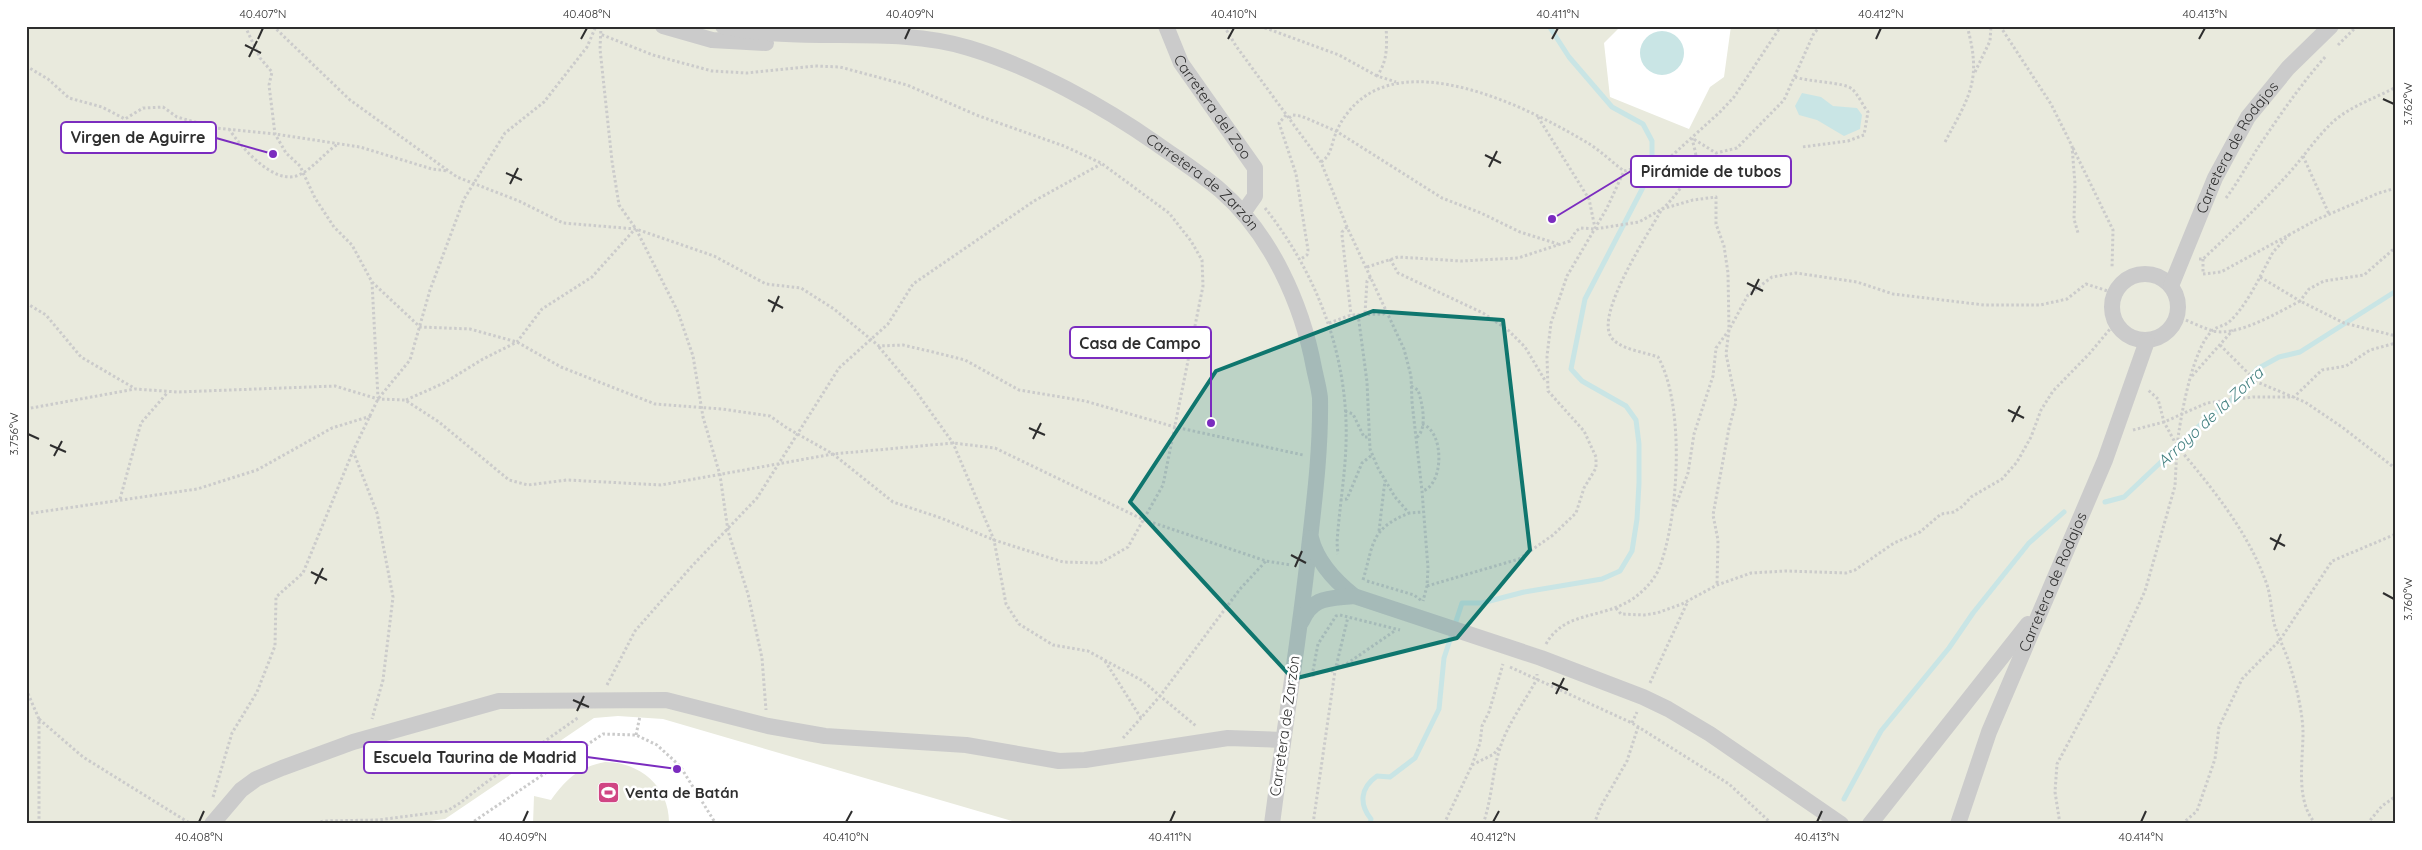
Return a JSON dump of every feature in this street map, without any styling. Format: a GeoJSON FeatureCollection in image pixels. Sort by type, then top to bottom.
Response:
{"type":"FeatureCollection","features":[{"type":"Feature","properties":{"kind":"street","name":"Carretera de Zarzón"},"geometry":{"type":"LineString","coordinates":[[663,26],[712,40],[748,42],[790,42],[848,36]]}},
{"type":"Feature","properties":{"kind":"street","name":"Carretera de Zarzón"},"geometry":{"type":"LineString","coordinates":[[723,26],[744,31],[892,36],[935,40],[970,48],[1026,70],[1120,118],[1220,191],[1243,214],[1290,286],[1309,340],[1320,395],[1318,459],[1311,536],[1272,824]]}},
{"type":"Feature","properties":{"kind":"street","name":"Carretera del Zoo"},"geometry":{"type":"LineString","coordinates":[[1166,26],[1181,63],[1255,168],[1255,196],[1243,214]]}},
{"type":"Feature","properties":{"kind":"street","name":"Carretera de Rodajos"},"geometry":{"type":"LineString","coordinates":[[2171,286],[2215,178],[2248,117],[2288,68],[2331,26]]}},
{"type":"Feature","properties":{"kind":"street"},"geometry":{"type":"LineString","coordinates":[[2140,274],[2152,274],[2171,286],[2176,296],[2177,316],[2172,326],[2164,334],[2147,341],[2132,338],[2122,332],[2115,323],[2111,303],[2114,293],[2129,277],[2140,274]]}},
{"type":"Feature","properties":{"kind":"street","name":"Carretera de Rodajos"},"geometry":{"type":"LineString","coordinates":[[1958,824],[1989,732],[2075,533],[2113,437],[2147,341]]}},
{"type":"Feature","properties":{"kind":"street","name":"Carretera de Zarzón"},"geometry":{"type":"LineString","coordinates":[[1299,628],[1312,604],[1348,592],[1320,560],[1311,536]]}},
{"type":"Feature","properties":{"kind":"street"},"geometry":{"type":"LineString","coordinates":[[1305,586],[1310,581],[1316,580],[1422,620],[1502,654],[1540,658],[1643,697],[1668,709],[1710,734],[1841,824]]}},
{"type":"Feature","properties":{"kind":"street"},"geometry":{"type":"LineString","coordinates":[[1870,824],[2043,604]]}},
{"type":"Feature","properties":{"kind":"street"},"geometry":{"type":"LineString","coordinates":[[212,824],[226,805],[256,780],[369,738],[499,701],[666,700],[768,726],[826,736],[966,745],[1059,761],[1085,760],[1228,738],[1283,740]]}},
{"type":"Feature","properties":{"kind":"path"},"geometry":{"type":"LineString","coordinates":[[244,26],[260,58],[272,72],[269,85],[275,134],[286,154],[300,166],[315,198],[334,227],[352,246],[372,282],[420,327],[470,329],[517,342],[561,367],[654,404],[702,407],[770,416],[834,454],[892,502],[941,518],[994,540],[1063,562],[1100,563],[1128,547],[1142,519],[1163,485],[1202,286],[1202,260],[1170,213],[1101,163],[1064,146],[979,116],[907,85],[840,67],[815,66],[772,72],[712,71],[653,55],[600,34]]}},
{"type":"Feature","properties":{"kind":"path"},"geometry":{"type":"LineString","coordinates":[[272,26],[350,100],[449,172],[474,184],[519,201],[563,223],[636,229],[714,256],[766,284],[801,288],[834,309],[879,346],[915,390],[953,443],[994,540],[1006,604],[1019,624],[1053,645],[1088,651],[1143,681],[1213,740]]}},
{"type":"Feature","properties":{"kind":"path"},"geometry":{"type":"LineString","coordinates":[[213,804],[213,794],[232,733],[257,692],[275,646],[276,598],[303,573],[353,451],[378,399],[410,360],[430,290],[464,199],[504,133],[544,102],[586,47],[596,26]]}},
{"type":"Feature","properties":{"kind":"path"},"geometry":{"type":"LineString","coordinates":[[601,26],[600,49],[612,161],[619,204],[636,229],[678,312],[693,356],[702,407],[720,475],[728,528],[748,594],[762,658],[768,726]]}},
{"type":"Feature","properties":{"kind":"path"},"geometry":{"type":"LineString","coordinates":[[1224,26],[1236,46],[1321,162],[1347,227],[1368,267],[1408,360],[1428,568],[1427,586],[1423,601]]}},
{"type":"Feature","properties":{"kind":"path"},"geometry":{"type":"LineString","coordinates":[[1260,26],[1339,55],[1377,76],[1399,83]]}},
{"type":"Feature","properties":{"kind":"path"},"geometry":{"type":"LineString","coordinates":[[1377,76],[1382,69],[1387,47],[1386,26]]}},
{"type":"Feature","properties":{"kind":"path"},"geometry":{"type":"LineString","coordinates":[[1427,586],[1518,559],[1553,535],[1576,513],[1584,488],[1596,468],[1595,453],[1584,431],[1548,392],[1546,383],[1551,323],[1558,297],[1567,276],[1595,229],[1624,172],[1667,160],[1692,138],[1734,97],[1782,26]]}},
{"type":"Feature","properties":{"kind":"path"},"geometry":{"type":"LineString","coordinates":[[1692,138],[1716,153],[1737,148],[1784,100],[1814,34],[1821,26]]}},
{"type":"Feature","properties":{"kind":"path"},"geometry":{"type":"LineString","coordinates":[[1945,142],[1972,87],[1975,59],[1967,26]]}},
{"type":"Feature","properties":{"kind":"path"},"geometry":{"type":"LineString","coordinates":[[1973,75],[1990,41],[1991,26]]}},
{"type":"Feature","properties":{"kind":"path"},"geometry":{"type":"LineString","coordinates":[[2000,26],[2052,104],[2113,230],[2112,268]]}},
{"type":"Feature","properties":{"kind":"path"},"geometry":{"type":"LineString","coordinates":[[2225,200],[2258,148],[2300,88],[2332,50],[2357,26]]}},
{"type":"Feature","properties":{"kind":"path"},"geometry":{"type":"LineString","coordinates":[[26,66],[48,78],[68,98],[102,107],[124,119],[143,108],[163,107],[177,117],[229,129],[360,147],[432,169],[449,172]]}},
{"type":"Feature","properties":{"kind":"path"},"geometry":{"type":"LineString","coordinates":[[1794,77],[1809,82],[1841,85],[1853,89],[1868,112],[1864,135],[1848,141],[1802,147]]}},
{"type":"Feature","properties":{"kind":"path"},"geometry":{"type":"LineString","coordinates":[[1321,162],[1327,158],[1336,132],[1348,114],[1364,97],[1399,83],[1430,81],[1499,98],[1538,116],[1593,146],[1624,172]]}},
{"type":"Feature","properties":{"kind":"path"},"geometry":{"type":"LineString","coordinates":[[2182,256],[2190,260],[2203,258],[2290,172],[2336,119],[2396,87]]}},
{"type":"Feature","properties":{"kind":"path"},"geometry":{"type":"LineString","coordinates":[[1301,259],[1307,255],[1308,250],[1301,198],[1296,174],[1279,123],[1293,115],[1301,116],[1336,132],[1442,198],[1481,213],[1520,232],[1559,245]]}},
{"type":"Feature","properties":{"kind":"path"},"geometry":{"type":"LineString","coordinates":[[1538,116],[1589,199],[1595,229]]}},
{"type":"Feature","properties":{"kind":"path"},"geometry":{"type":"LineString","coordinates":[[229,129],[251,157],[278,174],[297,176],[338,143]]}},
{"type":"Feature","properties":{"kind":"path"},"geometry":{"type":"LineString","coordinates":[[1673,512],[1675,417],[1666,372],[1658,357],[1618,344],[1610,336],[1607,319],[1622,280],[1662,210],[1672,201],[1696,159],[1692,138]]}},
{"type":"Feature","properties":{"kind":"path"},"geometry":{"type":"LineString","coordinates":[[2072,146],[2075,184],[2074,219],[2078,233]]}},
{"type":"Feature","properties":{"kind":"path"},"geometry":{"type":"LineString","coordinates":[[2303,156],[2329,214]]}},
{"type":"Feature","properties":{"kind":"path"},"geometry":{"type":"LineString","coordinates":[[316,824],[378,820],[447,811],[552,737],[599,700],[635,631],[757,498],[839,368],[888,324],[914,284],[1034,201],[1101,163]]}},
{"type":"Feature","properties":{"kind":"path"},"geometry":{"type":"LineString","coordinates":[[2203,258],[2203,274],[2221,272],[2249,258],[2294,230],[2379,192],[2396,188]]}},
{"type":"Feature","properties":{"kind":"path"},"geometry":{"type":"LineString","coordinates":[[1368,267],[1390,259],[1413,258],[1460,261],[1518,258],[1570,241],[1576,231],[1581,228],[1595,229],[1639,222],[1662,210],[1694,200],[1716,198],[1716,224],[1724,246],[1728,274],[1729,330],[1726,354],[1736,402],[1729,428],[1713,514],[1718,540],[1717,586]]}},
{"type":"Feature","properties":{"kind":"path"},"geometry":{"type":"LineString","coordinates":[[1347,227],[1342,232],[1342,235],[1351,314]]}},
{"type":"Feature","properties":{"kind":"path"},"geometry":{"type":"LineString","coordinates":[[26,409],[135,389],[168,392],[336,386],[378,399],[405,400],[444,383],[483,358],[517,342],[542,309],[592,277],[636,229]]}},
{"type":"Feature","properties":{"kind":"path"},"geometry":{"type":"LineString","coordinates":[[2060,824],[2055,792],[2057,764],[2116,652],[2145,591],[2175,486],[2181,415],[2191,377],[2201,350],[2212,330],[2229,322],[2260,277],[2273,252],[2294,230]]}},
{"type":"Feature","properties":{"kind":"path"},"geometry":{"type":"LineString","coordinates":[[2177,316],[2212,330],[2233,330],[2257,322],[2300,301],[2309,289],[2324,281],[2364,275],[2396,247]]}},
{"type":"Feature","properties":{"kind":"path"},"geometry":{"type":"LineString","coordinates":[[1390,259],[1398,273],[1483,313],[1508,330],[1525,347],[1546,383]]}},
{"type":"Feature","properties":{"kind":"path"},"geometry":{"type":"LineString","coordinates":[[1472,765],[1494,754],[1501,745],[1537,680],[1540,658],[1551,636],[1562,624],[1616,608],[1635,597],[1651,583],[1660,567],[1673,512],[1688,473],[1694,434],[1713,376],[1716,348],[1729,330],[1748,295],[1772,277],[1796,273],[1857,282],[1893,294],[1984,305],[2040,305],[2067,299],[2086,284],[2114,293]]}},
{"type":"Feature","properties":{"kind":"path"},"geometry":{"type":"LineString","coordinates":[[1365,313],[1367,281],[1371,276]]}},
{"type":"Feature","properties":{"kind":"path"},"geometry":{"type":"LineString","coordinates":[[2260,277],[2300,301],[2344,323],[2396,336]]}},
{"type":"Feature","properties":{"kind":"path"},"geometry":{"type":"LineString","coordinates":[[372,282],[378,399]]}},
{"type":"Feature","properties":{"kind":"path"},"geometry":{"type":"LineString","coordinates":[[26,302],[46,315],[81,357],[135,389]]}},
{"type":"Feature","properties":{"kind":"path"},"geometry":{"type":"LineString","coordinates":[[1329,323],[1351,314],[1383,314],[1388,312]]}},
{"type":"Feature","properties":{"kind":"path"},"geometry":{"type":"LineString","coordinates":[[1358,314],[1367,382],[1369,437],[1372,455],[1385,480],[1409,514]]}},
{"type":"Feature","properties":{"kind":"path"},"geometry":{"type":"LineString","coordinates":[[1616,608],[1621,614],[1644,615],[1657,613],[1751,573],[1786,571],[1846,573],[1855,570],[1894,543],[1920,532],[1941,514],[1954,512],[1971,497],[2002,479],[2017,462],[2031,437],[2041,410],[2053,391],[2090,353],[2115,323]]}},
{"type":"Feature","properties":{"kind":"path"},"geometry":{"type":"LineString","coordinates":[[2191,377],[2233,330]]}},
{"type":"Feature","properties":{"kind":"path"},"geometry":{"type":"LineString","coordinates":[[2113,437],[2164,422],[2207,403],[2253,397],[2294,397],[2322,370],[2346,366],[2370,350],[2396,343]]}},
{"type":"Feature","properties":{"kind":"path"},"geometry":{"type":"LineString","coordinates":[[879,346],[903,345],[965,360],[1019,390],[1085,400],[1175,427],[1318,459]]}},
{"type":"Feature","properties":{"kind":"path"},"geometry":{"type":"LineString","coordinates":[[2220,345],[2257,382],[2305,402],[2342,427],[2396,469]]}},
{"type":"Feature","properties":{"kind":"path"},"geometry":{"type":"LineString","coordinates":[[2133,378],[2158,398],[2164,422],[2177,446],[2216,492],[2240,528],[2267,583],[2280,640],[2290,665],[2303,730],[2304,804],[2309,816],[2316,824]]}},
{"type":"Feature","properties":{"kind":"path"},"geometry":{"type":"LineString","coordinates":[[1411,386],[1417,388],[1419,394],[1422,424],[1420,434],[1416,437]]}},
{"type":"Feature","properties":{"kind":"path"},"geometry":{"type":"LineString","coordinates":[[120,499],[141,423],[168,392]]}},
{"type":"Feature","properties":{"kind":"path"},"geometry":{"type":"LineString","coordinates":[[405,400],[439,422],[509,480],[528,485],[567,480],[660,485],[834,454],[953,443],[995,448],[1142,519],[1266,561],[1307,567]]}},
{"type":"Feature","properties":{"kind":"path"},"geometry":{"type":"LineString","coordinates":[[1345,411],[1353,414],[1364,437],[1369,437]]}},
{"type":"Feature","properties":{"kind":"path"},"geometry":{"type":"LineString","coordinates":[[26,514],[197,488],[257,470],[332,428],[371,416]]}},
{"type":"Feature","properties":{"kind":"path"},"geometry":{"type":"LineString","coordinates":[[1422,424],[1429,427],[1432,432],[1439,454],[1437,470],[1430,486],[1422,491]]}},
{"type":"Feature","properties":{"kind":"path"},"geometry":{"type":"LineString","coordinates":[[353,451],[377,512],[393,597],[383,680],[369,738]]}},
{"type":"Feature","properties":{"kind":"path"},"geometry":{"type":"LineString","coordinates":[[1340,500],[1348,499],[1362,462],[1367,456],[1372,455]]}},
{"type":"Feature","properties":{"kind":"path"},"geometry":{"type":"LineString","coordinates":[[1363,580],[1379,533],[1385,480]]}},
{"type":"Feature","properties":{"kind":"path"},"geometry":{"type":"LineString","coordinates":[[1379,533],[1389,522],[1409,514],[1423,512]]}},
{"type":"Feature","properties":{"kind":"path"},"geometry":{"type":"LineString","coordinates":[[2182,824],[2197,810],[2215,759],[2219,727],[2242,678],[2280,640],[2332,561],[2396,534]]}},
{"type":"Feature","properties":{"kind":"path"},"geometry":{"type":"LineString","coordinates":[[1105,661],[1141,718],[1160,696],[1240,589],[1266,561]]}},
{"type":"Feature","properties":{"kind":"path"},"geometry":{"type":"LineString","coordinates":[[1313,824],[1335,671],[1348,617],[1348,592]]}},
{"type":"Feature","properties":{"kind":"path"},"geometry":{"type":"LineString","coordinates":[[1632,723],[1688,600]]}},
{"type":"Feature","properties":{"kind":"path"},"geometry":{"type":"LineString","coordinates":[[1312,676],[1315,653],[1324,631],[1336,616],[1348,617],[1402,631]]}},
{"type":"Feature","properties":{"kind":"path"},"geometry":{"type":"LineString","coordinates":[[1337,666],[1345,665],[1396,630]]}},
{"type":"Feature","properties":{"kind":"path"},"geometry":{"type":"LineString","coordinates":[[1444,824],[1480,744],[1482,726],[1489,712],[1503,664],[1502,654]]}},
{"type":"Feature","properties":{"kind":"path"},"geometry":{"type":"LineString","coordinates":[[1503,664],[1632,723],[1729,784],[1772,824]]}},
{"type":"Feature","properties":{"kind":"path"},"geometry":{"type":"LineString","coordinates":[[1292,679],[1304,680],[1324,671],[1335,671]]}},
{"type":"Feature","properties":{"kind":"path"},"geometry":{"type":"LineString","coordinates":[[26,689],[39,719],[39,824]]}},
{"type":"Feature","properties":{"kind":"path"},"geometry":{"type":"LineString","coordinates":[[39,719],[83,757],[191,824]]}},
{"type":"Feature","properties":{"kind":"path"},"geometry":{"type":"LineString","coordinates":[[1594,824],[1601,806],[1627,761],[1638,727]]}},
{"type":"Feature","properties":{"kind":"path"},"geometry":{"type":"LineString","coordinates":[[470,824],[603,734],[636,735],[657,745],[680,766],[716,824]]}},
{"type":"Feature","properties":{"kind":"path"},"geometry":{"type":"LineString","coordinates":[[1483,824],[1490,805],[1496,760],[1501,745]]}},
{"type":"Feature","properties":{"kind":"path"},"geometry":{"type":"LineString","coordinates":[[2367,824],[2382,806],[2396,796]]}},
{"type":"Feature","properties":{"kind":"highlighted area"},"geometry":{"type":"Polygon","coordinates":[[[1373,311],[1503,320],[1530,550],[1457,638],[1293,679],[1130,502],[1216,371],[1373,311]]]}},
{"type":"Feature","properties":{"kind":"shaded area"},"geometry":{"type":"Polygon","coordinates":[[[26,26],[1621,26],[1604,43],[1610,97],[1689,129],[1710,87],[1724,77],[1731,26],[2396,26],[2396,824],[1022,824],[663,719],[618,716],[594,718],[445,819],[407,824],[26,824],[26,26]]]}},
{"type":"Feature","properties":{"kind":"shaded area","name":"Venta de Batán"},"geometry":{"type":"Polygon","coordinates":[[[605,762],[630,766],[650,779],[664,799],[668,811],[669,824],[533,824],[534,796],[551,800],[568,780],[581,770],[605,762]]]}},
{"type":"Feature","properties":{"kind":"water"},"geometry":{"type":"Polygon","coordinates":[[[1662,31],[1674,35],[1680,41],[1684,53],[1680,65],[1674,71],[1662,75],[1650,71],[1644,65],[1640,53],[1644,41],[1650,35],[1662,31]]]}},
{"type":"Feature","properties":{"kind":"water"},"geometry":{"type":"Polygon","coordinates":[[[1802,93],[1821,97],[1833,106],[1857,108],[1862,115],[1860,129],[1844,136],[1817,120],[1799,115],[1795,106],[1802,93]]]}},
{"type":"Feature","properties":{"kind":"waterway"},"geometry":{"type":"LineString","coordinates":[[1370,824],[1371,819],[1364,808],[1364,791],[1377,776],[1390,777],[1415,758],[1439,709],[1444,658],[1462,603],[1482,603],[1524,592],[1602,579],[1620,571],[1632,551],[1637,519],[1639,483],[1639,444],[1636,420],[1626,406],[1582,381],[1571,369],[1585,299],[1652,170],[1652,141],[1643,124],[1612,107],[1569,57],[1549,26]]}},
{"type":"Feature","properties":{"kind":"waterway","name":"Arroyo de la Zorra"},"geometry":{"type":"LineString","coordinates":[[2105,502],[2124,497],[2198,427],[2230,401],[2257,369],[2279,357],[2300,352],[2396,291]]}},
{"type":"Feature","properties":{"kind":"waterway","name":"Arroyo de la Zorra"},"geometry":{"type":"LineString","coordinates":[[1844,799],[1881,731],[1949,648],[1973,613],[2029,543],[2064,512]]}},
{"type":"Feature","properties":{"kind":"place","name":"Virgen de Aguirre"},"geometry":{"type":"Point","coordinates":[273,154]}},
{"type":"Feature","properties":{"kind":"place","name":"Pirámide de tubos"},"geometry":{"type":"Point","coordinates":[1552,219]}},
{"type":"Feature","properties":{"kind":"place","name":"Casa de Campo"},"geometry":{"type":"Point","coordinates":[1211,423]}},
{"type":"Feature","properties":{"kind":"place","name":"Escuela Taurina de Madrid"},"geometry":{"type":"Point","coordinates":[677,769]}},
{"type":"Feature","properties":{"kind":"place","name":"Venta de Batán"},"geometry":{"type":"Point","coordinates":[609,793]}}]}
